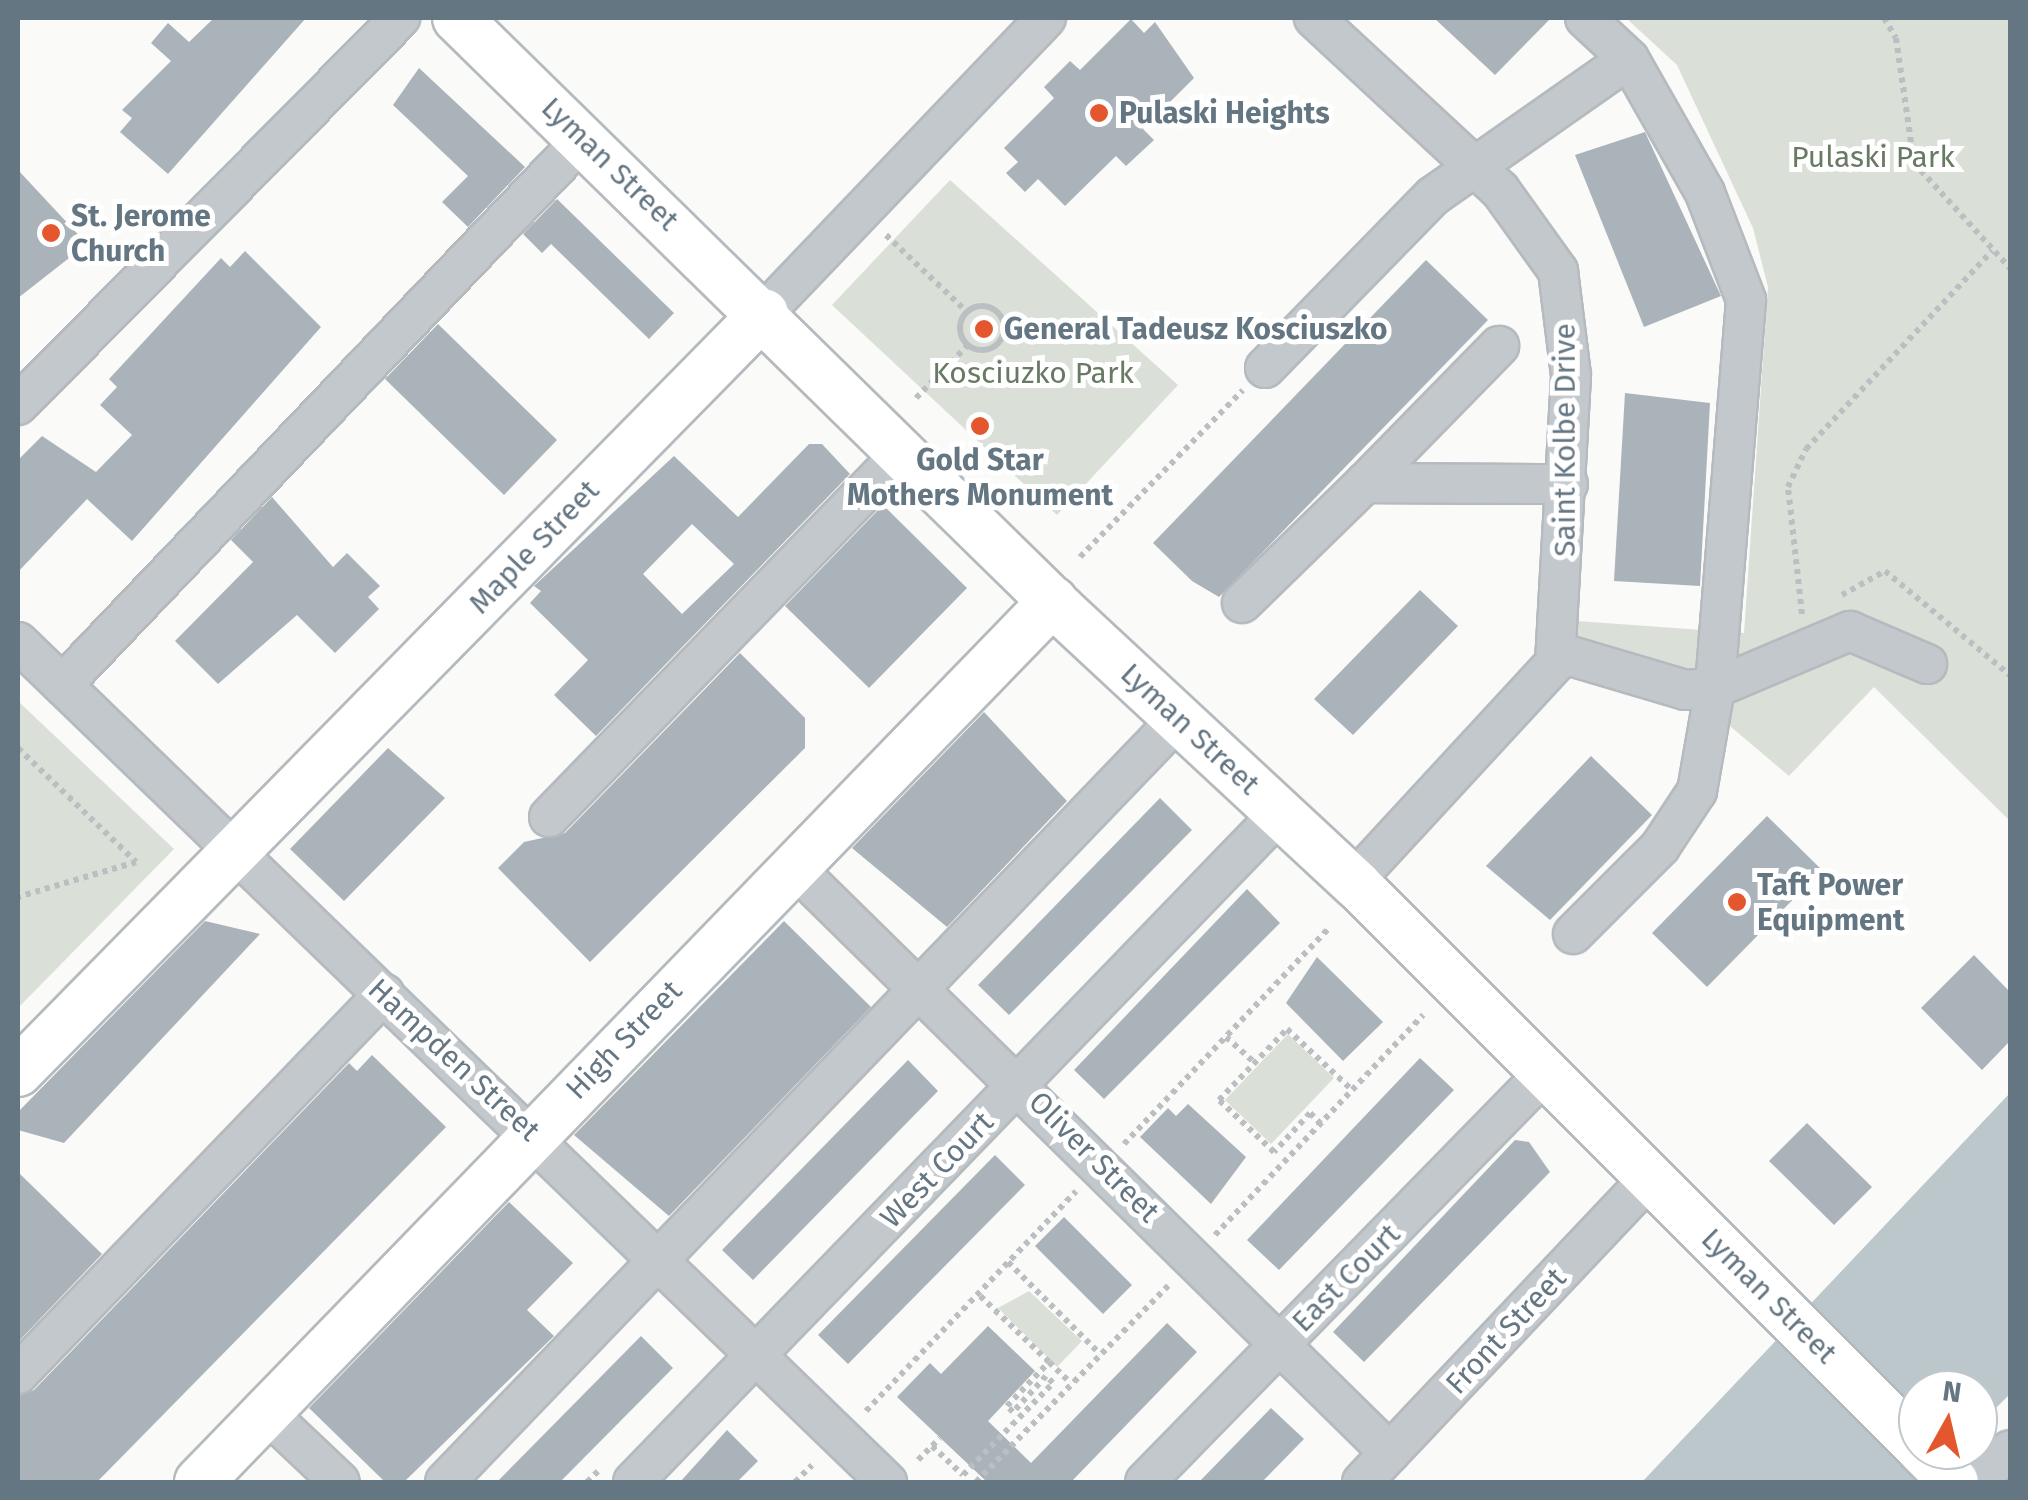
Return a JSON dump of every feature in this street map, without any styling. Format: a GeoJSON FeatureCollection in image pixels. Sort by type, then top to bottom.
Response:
{"type":"FeatureCollection","features":[{"type":"Feature","properties":{"kind":"main road","name":"Lyman Street"},"geometry":{"type":"LineString","coordinates":[[457,18],[905,450],[1053,602],[1353,882],[1898,1422]]}},
{"type":"Feature","properties":{"kind":"main road","name":"Maple Street"},"geometry":{"type":"LineString","coordinates":[[18,1072],[764,312]]}},
{"type":"Feature","properties":{"kind":"main road","name":"High Street"},"geometry":{"type":"LineString","coordinates":[[199,1482],[532,1133],[1053,602]]}},
{"type":"Feature","properties":{"kind":"street"},"geometry":{"type":"LineString","coordinates":[[18,405],[400,18]]}},
{"type":"Feature","properties":{"kind":"street","name":"Maple Street"},"geometry":{"type":"LineString","coordinates":[[764,312],[1046,18]]}},
{"type":"Feature","properties":{"kind":"street","name":"Saint Kolbe Drive"},"geometry":{"type":"LineString","coordinates":[[1314,18],[1478,171],[1558,271],[1570,357],[1568,484],[1557,652],[1540,689],[1353,882]]}},
{"type":"Feature","properties":{"kind":"street"},"geometry":{"type":"LineString","coordinates":[[1573,934],[1660,847],[1697,792],[1715,688],[1746,300],[1704,193],[1629,60],[1585,18]]}},
{"type":"Feature","properties":{"kind":"street"},"geometry":{"type":"LineString","coordinates":[[1265,368],[1432,196],[1478,171],[1629,60]]}},
{"type":"Feature","properties":{"kind":"street"},"geometry":{"type":"LineString","coordinates":[[62,686],[583,138]]}},
{"type":"Feature","properties":{"kind":"street"},"geometry":{"type":"LineString","coordinates":[[1242,603],[1499,346]]}},
{"type":"Feature","properties":{"kind":"street"},"geometry":{"type":"LineString","coordinates":[[549,817],[905,450]]}},
{"type":"Feature","properties":{"kind":"street"},"geometry":{"type":"LineString","coordinates":[[1365,483],[1568,484]]}},
{"type":"Feature","properties":{"kind":"street"},"geometry":{"type":"LineString","coordinates":[[1557,652],[1685,690],[1715,688],[1850,631],[1927,664]]}},
{"type":"Feature","properties":{"kind":"street","name":"Hampden Street"},"geometry":{"type":"LineString","coordinates":[[18,642],[234,853],[532,1133],[887,1482]]}},
{"type":"Feature","properties":{"kind":"street"},"geometry":{"type":"LineString","coordinates":[[445,1482],[1179,718]]}},
{"type":"Feature","properties":{"kind":"street","name":"West Court"},"geometry":{"type":"LineString","coordinates":[[634,1482],[758,1358],[1280,812]]}},
{"type":"Feature","properties":{"kind":"street","name":"Oliver Street"},"geometry":{"type":"LineString","coordinates":[[793,866],[1021,1085],[1390,1452]]}},
{"type":"Feature","properties":{"kind":"street"},"geometry":{"type":"LineString","coordinates":[[18,1374],[384,994]]}},
{"type":"Feature","properties":{"kind":"street","name":"East Court"},"geometry":{"type":"LineString","coordinates":[[1145,1482],[1545,1073]]}},
{"type":"Feature","properties":{"kind":"street","name":"Front Street"},"geometry":{"type":"LineString","coordinates":[[1362,1482],[1649,1178]]}},
{"type":"Feature","properties":{"kind":"street"},"geometry":{"type":"LineString","coordinates":[[267,1413],[340,1482]]}},
{"type":"Feature","properties":{"kind":"path"},"geometry":{"type":"LineString","coordinates":[[1884,18],[1896,38],[1914,164],[2010,268]]}},
{"type":"Feature","properties":{"kind":"path"},"geometry":{"type":"LineString","coordinates":[[885,234],[967,312]]}},
{"type":"Feature","properties":{"kind":"path"},"geometry":{"type":"LineString","coordinates":[[1803,616],[1788,487],[1806,449],[1992,251]]}},
{"type":"Feature","properties":{"kind":"path"},"geometry":{"type":"LineString","coordinates":[[988,307],[1004,328],[988,349],[968,345],[960,325],[967,312],[988,307]]}},
{"type":"Feature","properties":{"kind":"path"},"geometry":{"type":"LineString","coordinates":[[916,398],[968,345]]}},
{"type":"Feature","properties":{"kind":"path"},"geometry":{"type":"LineString","coordinates":[[1080,557],[1265,368]]}},
{"type":"Feature","properties":{"kind":"path"},"geometry":{"type":"LineString","coordinates":[[18,748],[136,862],[18,897]]}},
{"type":"Feature","properties":{"kind":"path"},"geometry":{"type":"LineString","coordinates":[[1121,1147],[1330,928]]}},
{"type":"Feature","properties":{"kind":"path"},"geometry":{"type":"LineString","coordinates":[[1214,1236],[1423,1015]]}},
{"type":"Feature","properties":{"kind":"path"},"geometry":{"type":"LineString","coordinates":[[1320,1124],[1310,1113],[1274,1152],[1219,1100],[1287,1029],[1352,1090]]}},
{"type":"Feature","properties":{"kind":"path"},"geometry":{"type":"LineString","coordinates":[[1226,1037],[1255,1063]]}},
{"type":"Feature","properties":{"kind":"path"},"geometry":{"type":"LineString","coordinates":[[866,1411],[1076,1191]]}},
{"type":"Feature","properties":{"kind":"path"},"geometry":{"type":"LineString","coordinates":[[1008,1262],[1100,1354]]}},
{"type":"Feature","properties":{"kind":"path"},"geometry":{"type":"LineString","coordinates":[[976,1482],[1172,1282]]}},
{"type":"Feature","properties":{"kind":"path"},"geometry":{"type":"LineString","coordinates":[[978,1294],[1072,1383]]}},
{"type":"Feature","properties":{"kind":"path"},"geometry":{"type":"LineString","coordinates":[[932,1446],[963,1475],[1053,1382],[1046,1376],[1014,1412],[1007,1406],[1049,1362]]}},
{"type":"Feature","properties":{"kind":"path"},"geometry":{"type":"LineString","coordinates":[[1016,1421],[1024,1431]]}},
{"type":"Feature","properties":{"kind":"path"},"geometry":{"type":"LineString","coordinates":[[918,1460],[940,1438]]}},
{"type":"Feature","properties":{"kind":"path"},"geometry":{"type":"LineString","coordinates":[[794,1482],[812,1465]]}},
{"type":"Feature","properties":{"kind":"green space","name":"Pulaski Park"},"geometry":{"type":"Polygon","coordinates":[[[1626,18],[2010,18],[2010,821],[1874,687],[1789,776],[1711,710],[1569,673],[1577,621],[1744,633],[1768,287],[1753,228],[1677,65],[1626,18]]]}},
{"type":"Feature","properties":{"kind":"green space","name":"Kosciuzko Park"},"geometry":{"type":"Polygon","coordinates":[[[950,180],[1178,385],[1057,515],[832,305],[950,180]]]}},
{"type":"Feature","properties":{"kind":"green space"},"geometry":{"type":"Polygon","coordinates":[[[18,701],[174,849],[18,1008],[18,701]]]}},
{"type":"Feature","properties":{"kind":"green space"},"geometry":{"type":"Polygon","coordinates":[[[1288,1034],[1334,1078],[1271,1144],[1225,1100],[1288,1034]]]}},
{"type":"Feature","properties":{"kind":"green space"},"geometry":{"type":"Polygon","coordinates":[[[1029,1291],[1082,1341],[1057,1367],[998,1308],[1029,1291]]]}},
{"type":"Feature","properties":{"kind":"shaded area"},"geometry":{"type":"Polygon","coordinates":[[[2010,1093],[2010,1394],[1998,1406],[1998,1370],[1898,1370],[1898,1470],[1921,1470],[1922,1482],[1642,1482],[2010,1093]]]}},
{"type":"Feature","properties":{"kind":"building"},"geometry":{"type":"Polygon","coordinates":[[[214,18],[306,18],[168,174],[120,132],[132,118],[122,110],[171,61],[151,43],[168,23],[189,42],[214,18]]]}},
{"type":"Feature","properties":{"kind":"building"},"geometry":{"type":"Polygon","coordinates":[[[1434,18],[1551,18],[1495,75],[1434,18]]]}},
{"type":"Feature","properties":{"kind":"building","name":"Pulaski Heights"},"geometry":{"type":"Polygon","coordinates":[[[1131,19],[1144,33],[1155,22],[1194,78],[1143,129],[1154,140],[1126,166],[1116,156],[1065,206],[1038,179],[1025,192],[1006,173],[1018,162],[1004,148],[1054,98],[1044,87],[1070,61],[1080,70],[1131,19]]]}},
{"type":"Feature","properties":{"kind":"building"},"geometry":{"type":"Polygon","coordinates":[[[419,68],[525,167],[468,227],[442,202],[468,176],[393,105],[419,68]]]}},
{"type":"Feature","properties":{"kind":"building"},"geometry":{"type":"Polygon","coordinates":[[[1645,132],[1721,296],[1644,327],[1575,155],[1645,132]]]}},
{"type":"Feature","properties":{"kind":"building","name":"St. Jerome Church"},"geometry":{"type":"Polygon","coordinates":[[[18,170],[87,244],[18,298],[18,170]]]}},
{"type":"Feature","properties":{"kind":"building"},"geometry":{"type":"Polygon","coordinates":[[[557,199],[674,313],[649,339],[551,244],[542,253],[523,234],[557,199]]]}},
{"type":"Feature","properties":{"kind":"building"},"geometry":{"type":"Polygon","coordinates":[[[245,251],[321,327],[132,541],[87,499],[18,572],[18,460],[42,436],[96,472],[132,435],[100,405],[117,387],[109,379],[221,258],[230,267],[245,251]]]}},
{"type":"Feature","properties":{"kind":"building"},"geometry":{"type":"Polygon","coordinates":[[[1426,260],[1488,320],[1219,597],[1192,581],[1153,543],[1426,260]]]}},
{"type":"Feature","properties":{"kind":"building"},"geometry":{"type":"Polygon","coordinates":[[[438,324],[557,440],[504,495],[385,379],[438,324]]]}},
{"type":"Feature","properties":{"kind":"building"},"geometry":{"type":"Polygon","coordinates":[[[1625,393],[1710,403],[1700,586],[1614,581],[1625,393]]]}},
{"type":"Feature","properties":{"kind":"building"},"geometry":{"type":"Polygon","coordinates":[[[809,444],[822,444],[850,474],[596,736],[554,695],[588,660],[530,603],[541,591],[534,586],[674,456],[738,517],[809,444]],[[692,524],[643,574],[682,614],[734,564],[692,524]]]}},
{"type":"Feature","properties":{"kind":"building"},"geometry":{"type":"Polygon","coordinates":[[[272,497],[333,567],[347,553],[380,586],[368,597],[379,609],[335,653],[297,615],[218,684],[175,641],[253,562],[231,540],[272,497]]]}},
{"type":"Feature","properties":{"kind":"building"},"geometry":{"type":"Polygon","coordinates":[[[883,505],[967,588],[869,688],[785,606],[883,505]]]}},
{"type":"Feature","properties":{"kind":"building"},"geometry":{"type":"Polygon","coordinates":[[[1420,590],[1458,626],[1353,735],[1314,699],[1420,590]]]}},
{"type":"Feature","properties":{"kind":"building"},"geometry":{"type":"Polygon","coordinates":[[[740,653],[805,718],[805,748],[590,962],[498,868],[524,842],[565,833],[740,653]]]}},
{"type":"Feature","properties":{"kind":"building"},"geometry":{"type":"Polygon","coordinates":[[[984,712],[1067,801],[947,927],[852,848],[984,712]]]}},
{"type":"Feature","properties":{"kind":"building"},"geometry":{"type":"Polygon","coordinates":[[[388,748],[445,798],[344,901],[290,849],[388,748]]]}},
{"type":"Feature","properties":{"kind":"building"},"geometry":{"type":"Polygon","coordinates":[[[1591,756],[1652,815],[1550,920],[1486,866],[1591,756]]]}},
{"type":"Feature","properties":{"kind":"building"},"geometry":{"type":"Polygon","coordinates":[[[1160,798],[1192,830],[1009,1015],[978,985],[1160,798]]]}},
{"type":"Feature","properties":{"kind":"building","name":"Taft Power Equipment"},"geometry":{"type":"Polygon","coordinates":[[[1767,816],[1822,870],[1707,987],[1652,933],[1767,816]]]}},
{"type":"Feature","properties":{"kind":"building"},"geometry":{"type":"Polygon","coordinates":[[[1247,889],[1280,923],[1104,1099],[1074,1070],[1247,889]]]}},
{"type":"Feature","properties":{"kind":"building"},"geometry":{"type":"Polygon","coordinates":[[[205,921],[260,934],[64,1143],[18,1130],[18,1112],[205,921]]]}},
{"type":"Feature","properties":{"kind":"building"},"geometry":{"type":"Polygon","coordinates":[[[784,921],[871,1007],[669,1216],[574,1135],[784,921]]]}},
{"type":"Feature","properties":{"kind":"building"},"geometry":{"type":"Polygon","coordinates":[[[1974,955],[2010,992],[2010,1041],[1982,1070],[1921,1008],[1974,955]]]}},
{"type":"Feature","properties":{"kind":"building"},"geometry":{"type":"Polygon","coordinates":[[[1317,957],[1383,1022],[1343,1061],[1286,1003],[1317,957]]]}},
{"type":"Feature","properties":{"kind":"building"},"geometry":{"type":"Polygon","coordinates":[[[372,1055],[446,1127],[97,1482],[18,1482],[18,1396],[34,1390],[349,1063],[357,1071],[372,1055]]]}},
{"type":"Feature","properties":{"kind":"building"},"geometry":{"type":"Polygon","coordinates":[[[1420,1058],[1454,1090],[1279,1270],[1247,1240],[1420,1058]]]}},
{"type":"Feature","properties":{"kind":"building"},"geometry":{"type":"Polygon","coordinates":[[[908,1060],[938,1091],[753,1280],[722,1250],[908,1060]]]}},
{"type":"Feature","properties":{"kind":"building"},"geometry":{"type":"Polygon","coordinates":[[[1188,1104],[1246,1157],[1211,1204],[1140,1137],[1168,1108],[1176,1116],[1188,1104]]]}},
{"type":"Feature","properties":{"kind":"building"},"geometry":{"type":"Polygon","coordinates":[[[1807,1123],[1872,1187],[1834,1225],[1769,1161],[1807,1123]]]}},
{"type":"Feature","properties":{"kind":"building"},"geometry":{"type":"Polygon","coordinates":[[[1515,1140],[1529,1142],[1550,1172],[1364,1362],[1333,1332],[1515,1140]]]}},
{"type":"Feature","properties":{"kind":"building"},"geometry":{"type":"Polygon","coordinates":[[[995,1155],[1025,1185],[848,1364],[818,1335],[995,1155]]]}},
{"type":"Feature","properties":{"kind":"building"},"geometry":{"type":"Polygon","coordinates":[[[18,1172],[102,1254],[18,1342],[18,1172]]]}},
{"type":"Feature","properties":{"kind":"building"},"geometry":{"type":"Polygon","coordinates":[[[509,1202],[573,1263],[527,1310],[554,1336],[404,1482],[385,1482],[309,1408],[509,1202]]]}},
{"type":"Feature","properties":{"kind":"building"},"geometry":{"type":"Polygon","coordinates":[[[1064,1217],[1132,1285],[1103,1314],[1035,1246],[1064,1217]]]}},
{"type":"Feature","properties":{"kind":"building"},"geometry":{"type":"Polygon","coordinates":[[[1167,1323],[1197,1352],[1071,1482],[987,1482],[897,1397],[930,1363],[941,1374],[988,1326],[1035,1371],[988,1421],[1031,1463],[1167,1323]]]}},
{"type":"Feature","properties":{"kind":"building"},"geometry":{"type":"Polygon","coordinates":[[[641,1336],[673,1368],[560,1482],[497,1482],[641,1336]]]}},
{"type":"Feature","properties":{"kind":"building"},"geometry":{"type":"Polygon","coordinates":[[[1271,1408],[1304,1439],[1262,1482],[1199,1482],[1271,1408]]]}},
{"type":"Feature","properties":{"kind":"building"},"geometry":{"type":"Polygon","coordinates":[[[727,1430],[758,1461],[737,1482],[680,1482],[727,1430]]]}},
{"type":"Feature","properties":{"kind":"place","name":"Pulaski Heights"},"geometry":{"type":"Point","coordinates":[1099,113]}},
{"type":"Feature","properties":{"kind":"place","name":"St. Jerome Church"},"geometry":{"type":"Point","coordinates":[51,233]}},
{"type":"Feature","properties":{"kind":"place","name":"General Tadeusz Kosciuszko"},"geometry":{"type":"Point","coordinates":[984,329]}},
{"type":"Feature","properties":{"kind":"place","name":"Gold Star Mothers Monument"},"geometry":{"type":"Point","coordinates":[980,426]}},
{"type":"Feature","properties":{"kind":"place","name":"Taft Power Equipment"},"geometry":{"type":"Point","coordinates":[1737,902]}}]}
